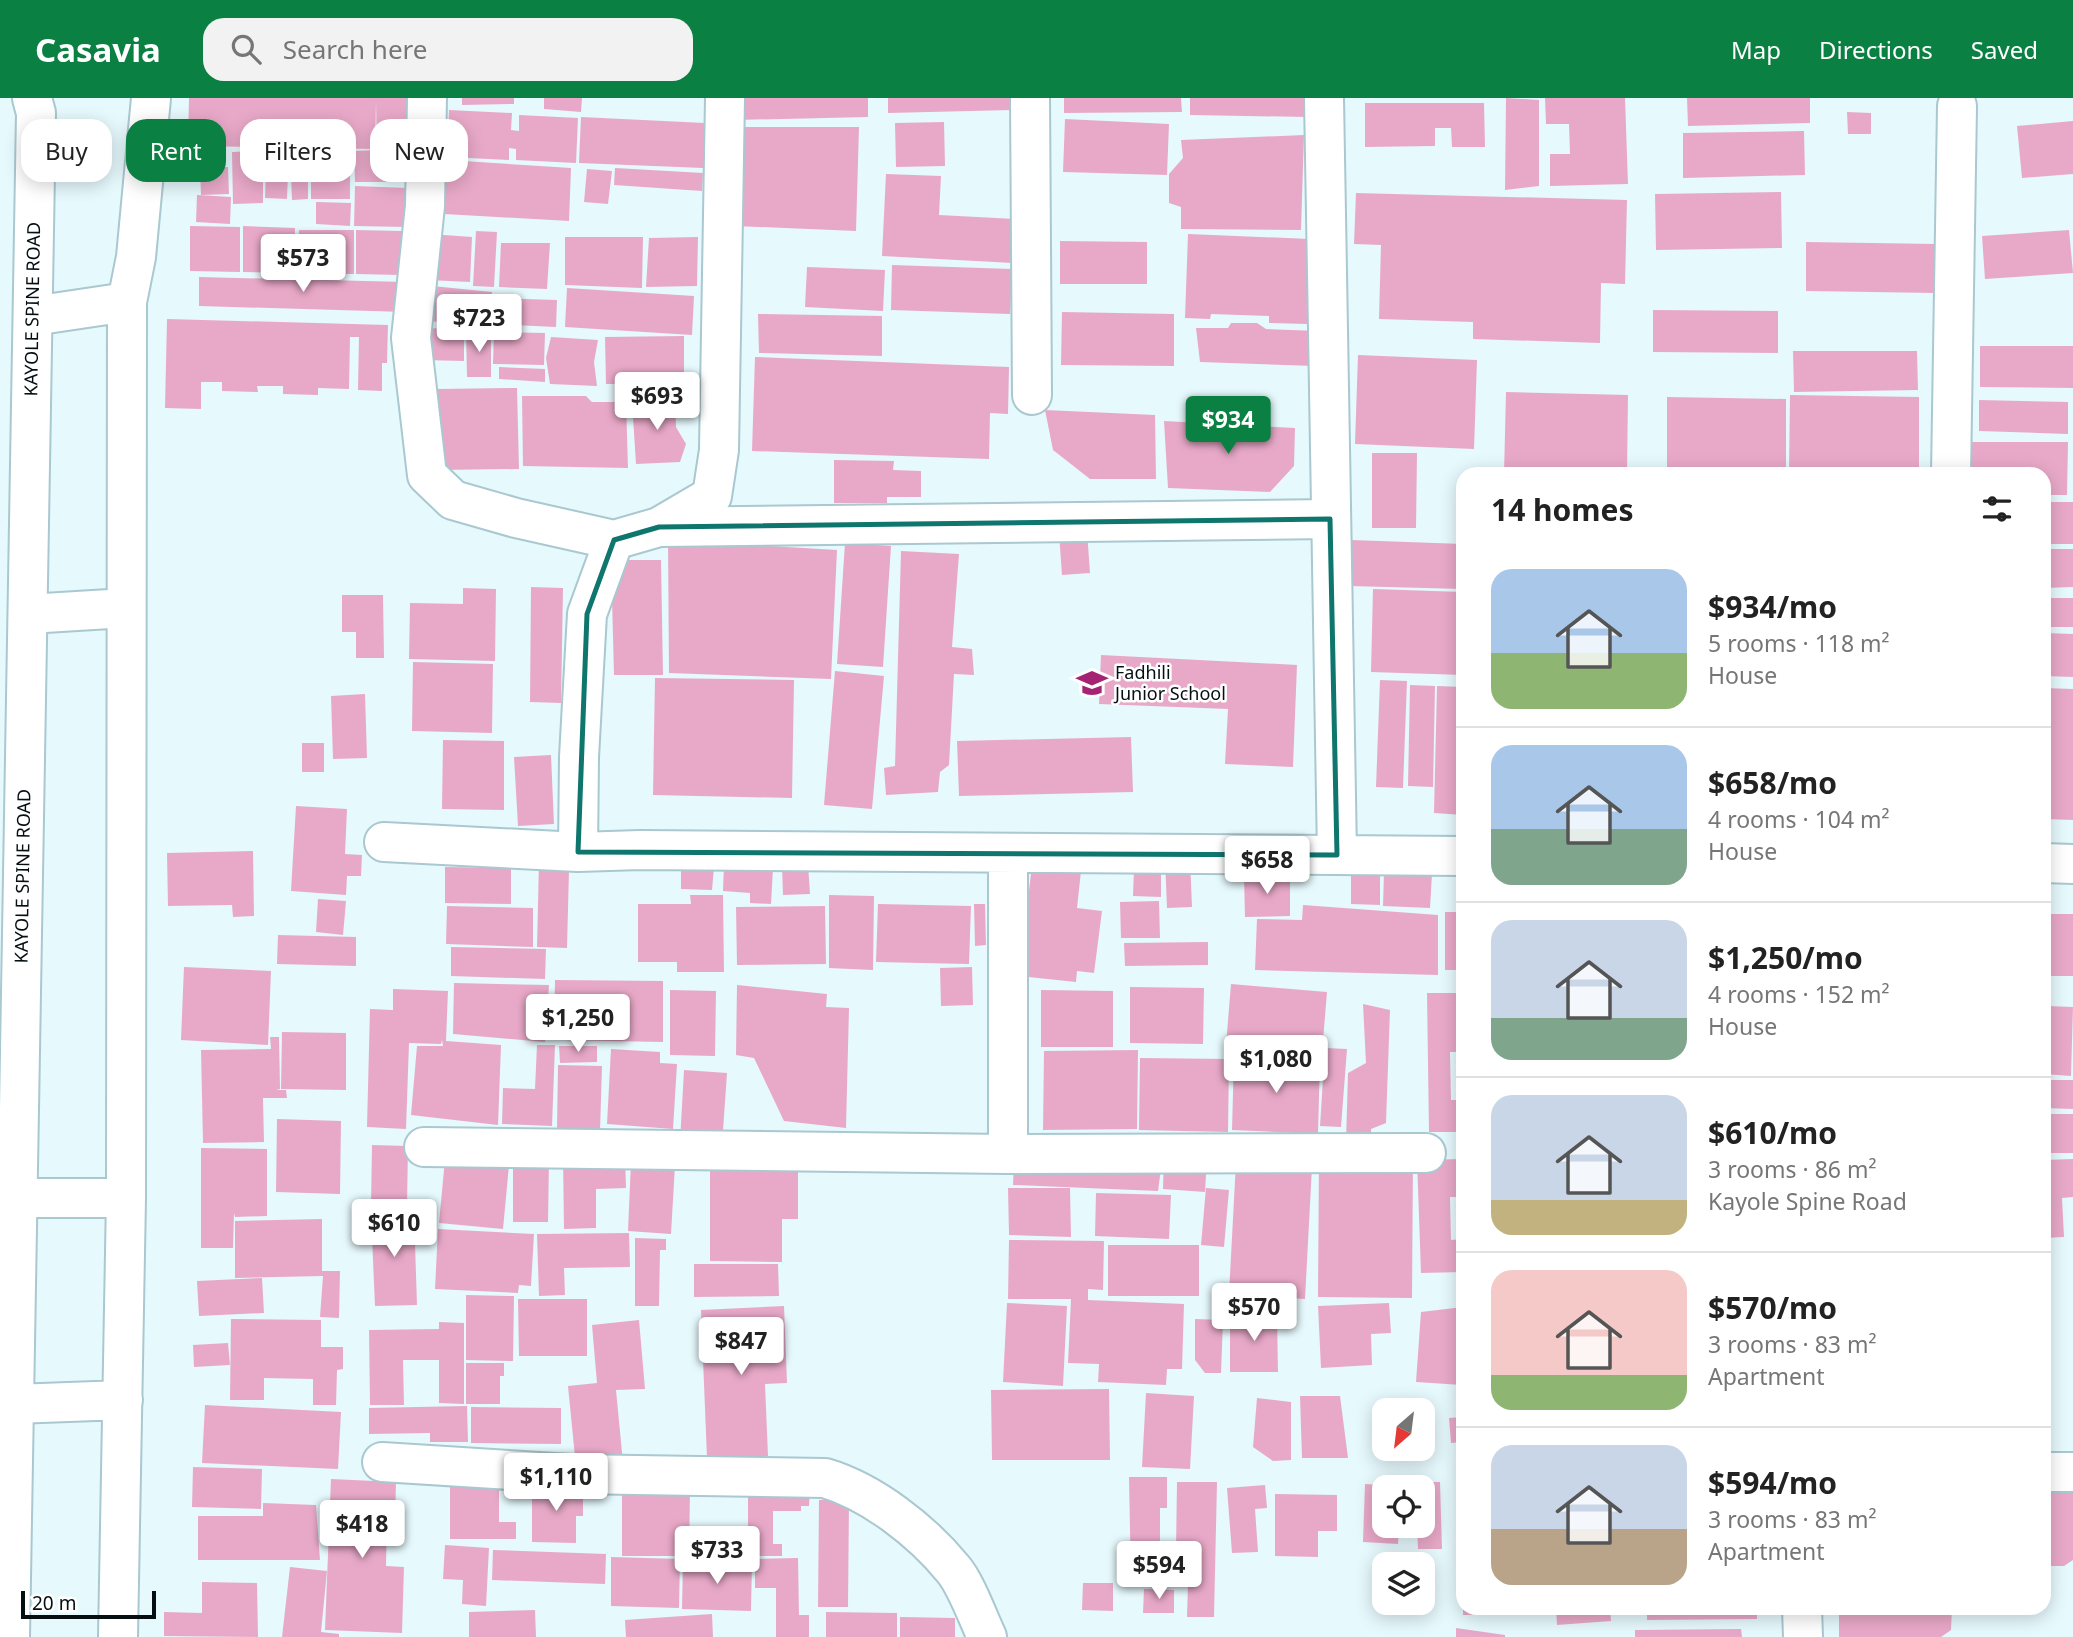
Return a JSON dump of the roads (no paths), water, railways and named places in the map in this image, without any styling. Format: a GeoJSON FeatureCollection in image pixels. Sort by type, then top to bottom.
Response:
{"type":"FeatureCollection","features":[{"type":"Feature","properties":{"kind":"street"},"geometry":{"type":"LineString","coordinates":[[118,1637],[126,1198],[127,302],[136,257],[151,98]]}},
{"type":"Feature","properties":{"kind":"street"},"geometry":{"type":"LineString","coordinates":[[427,98],[425,206],[411,338],[427,475],[453,500],[516,518],[614,540],[659,527],[712,496],[717,461],[725,98]]}},
{"type":"Feature","properties":{"kind":"street"},"geometry":{"type":"LineString","coordinates":[[1030,98],[1032,395]]}},
{"type":"Feature","properties":{"kind":"street"},"geometry":{"type":"LineString","coordinates":[[1324,98],[1337,855]]}},
{"type":"Feature","properties":{"kind":"street","name":"KAYOLE SPINE ROAD"},"geometry":{"type":"LineString","coordinates":[[10,1637],[5,1567],[14,1404],[37,103]]}},
{"type":"Feature","properties":{"kind":"street"},"geometry":{"type":"LineString","coordinates":[[1951,467],[1957,106]]}},
{"type":"Feature","properties":{"kind":"street"},"geometry":{"type":"LineString","coordinates":[[33,316],[127,302]]}},
{"type":"Feature","properties":{"kind":"street"},"geometry":{"type":"LineString","coordinates":[[659,527],[1330,519]]}},
{"type":"Feature","properties":{"kind":"street"},"geometry":{"type":"LineString","coordinates":[[578,852],[579,757],[587,614],[614,540]]}},
{"type":"Feature","properties":{"kind":"street"},"geometry":{"type":"LineString","coordinates":[[28,614],[125,608]]}},
{"type":"Feature","properties":{"kind":"street"},"geometry":{"type":"LineString","coordinates":[[384,842],[578,852],[654,850],[1456,856]]}},
{"type":"Feature","properties":{"kind":"street"},"geometry":{"type":"LineString","coordinates":[[1008,853],[1008,1154]]}},
{"type":"Feature","properties":{"kind":"street"},"geometry":{"type":"LineString","coordinates":[[2051,863],[2073,864]]}},
{"type":"Feature","properties":{"kind":"street"},"geometry":{"type":"LineString","coordinates":[[424,1147],[1008,1154],[1426,1153]]}},
{"type":"Feature","properties":{"kind":"street"},"geometry":{"type":"LineString","coordinates":[[17,1198],[126,1198]]}},
{"type":"Feature","properties":{"kind":"street"},"geometry":{"type":"LineString","coordinates":[[14,1404],[122,1400]]}},
{"type":"Feature","properties":{"kind":"street"},"geometry":{"type":"LineString","coordinates":[[382,1462],[572,1474],[825,1478],[849,1485],[909,1526],[954,1570],[987,1637]]}},
{"type":"Feature","properties":{"kind":"street"},"geometry":{"type":"LineString","coordinates":[[2051,1472],[2073,1472]]}},
{"type":"Feature","properties":{"kind":"street"},"geometry":{"type":"LineString","coordinates":[[1802,1615],[1803,1637]]}},
{"type":"Feature","properties":{"kind":"place","name":"Fadhili Junior School"},"geometry":{"type":"Point","coordinates":[1092,683]}}]}
